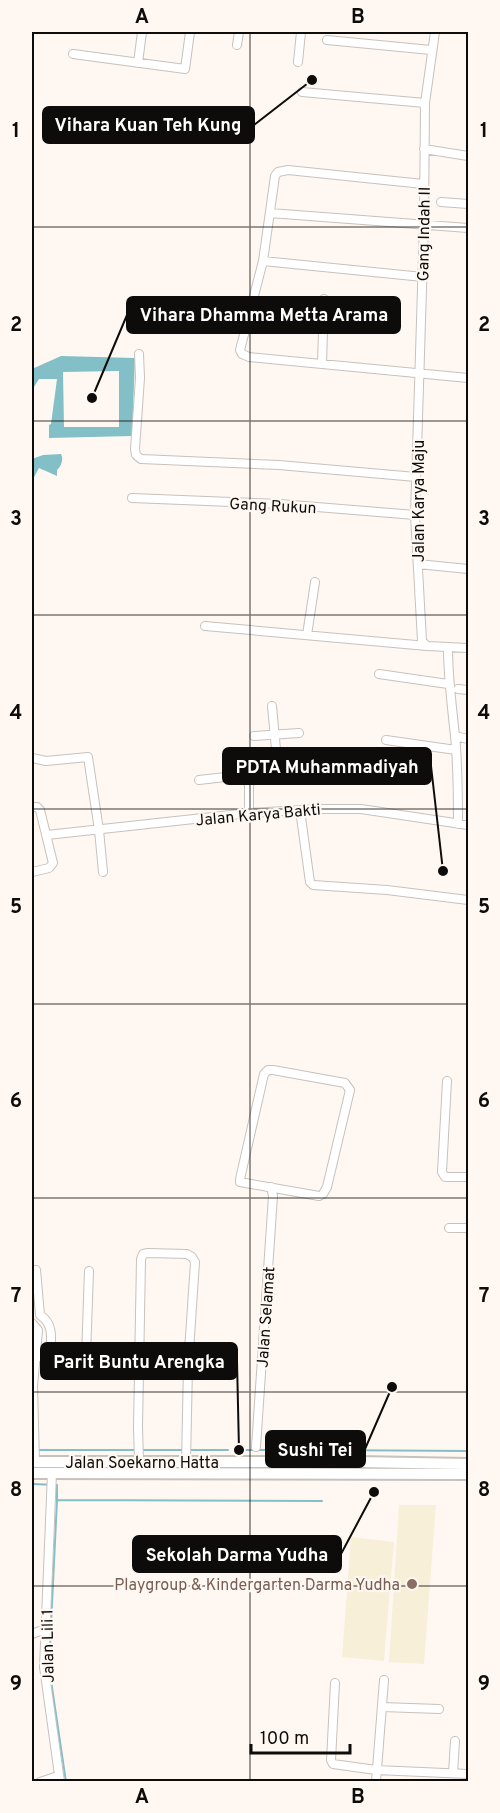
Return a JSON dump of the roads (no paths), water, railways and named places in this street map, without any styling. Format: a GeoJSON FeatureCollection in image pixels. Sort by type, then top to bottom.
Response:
{"type":"FeatureCollection","features":[{"type":"Feature","properties":{"kind":"main road","name":"Jalan Soekarno Hatta"},"geometry":{"type":"LineString","coordinates":[[33,1459],[185,1454],[215,1462],[468,1464]]}},
{"type":"Feature","properties":{"kind":"main road","name":"Jalan Soekarno Hatta"},"geometry":{"type":"LineString","coordinates":[[33,1459],[52,1480],[303,1472],[468,1474]]}},
{"type":"Feature","properties":{"kind":"main road"},"geometry":{"type":"LineString","coordinates":[[215,1462],[217,1474]]}},
{"type":"Feature","properties":{"kind":"street"},"geometry":{"type":"LineString","coordinates":[[138,63],[142,32]]}},
{"type":"Feature","properties":{"kind":"street"},"geometry":{"type":"LineString","coordinates":[[73,54],[185,69],[190,32]]}},
{"type":"Feature","properties":{"kind":"street"},"geometry":{"type":"LineString","coordinates":[[237,45],[239,32]]}},
{"type":"Feature","properties":{"kind":"street"},"geometry":{"type":"LineString","coordinates":[[298,62],[301,32]]}},
{"type":"Feature","properties":{"kind":"street","name":"Gang Indah II"},"geometry":{"type":"LineString","coordinates":[[420,362],[424,224],[424,105],[435,32]]}},
{"type":"Feature","properties":{"kind":"street"},"geometry":{"type":"LineString","coordinates":[[327,40],[431,50]]}},
{"type":"Feature","properties":{"kind":"street"},"geometry":{"type":"LineString","coordinates":[[302,92],[424,105]]}},
{"type":"Feature","properties":{"kind":"street"},"geometry":{"type":"LineString","coordinates":[[424,149],[468,156]]}},
{"type":"Feature","properties":{"kind":"street"},"geometry":{"type":"LineString","coordinates":[[423,184],[282,170],[275,176],[262,261],[240,350],[242,354],[249,357],[468,378]]}},
{"type":"Feature","properties":{"kind":"street"},"geometry":{"type":"LineString","coordinates":[[441,202],[468,204]]}},
{"type":"Feature","properties":{"kind":"street"},"geometry":{"type":"LineString","coordinates":[[270,213],[468,228]]}},
{"type":"Feature","properties":{"kind":"street"},"geometry":{"type":"LineString","coordinates":[[262,261],[423,278]]}},
{"type":"Feature","properties":{"kind":"street"},"geometry":{"type":"LineString","coordinates":[[322,364],[324,299]]}},
{"type":"Feature","properties":{"kind":"street"},"geometry":{"type":"LineString","coordinates":[[139,354],[140,378],[135,449],[136,455],[141,459],[279,465],[416,477]]}},
{"type":"Feature","properties":{"kind":"street","name":"Jalan Karya Maju"},"geometry":{"type":"LineString","coordinates":[[420,362],[415,515],[424,644]]}},
{"type":"Feature","properties":{"kind":"street","name":"Gang Rukun"},"geometry":{"type":"LineString","coordinates":[[132,498],[280,504],[415,515]]}},
{"type":"Feature","properties":{"kind":"street"},"geometry":{"type":"LineString","coordinates":[[418,564],[468,569]]}},
{"type":"Feature","properties":{"kind":"street"},"geometry":{"type":"LineString","coordinates":[[307,635],[315,582]]}},
{"type":"Feature","properties":{"kind":"street"},"geometry":{"type":"LineString","coordinates":[[205,626],[468,648]]}},
{"type":"Feature","properties":{"kind":"street"},"geometry":{"type":"LineString","coordinates":[[448,648],[448,684],[456,750],[458,824]]}},
{"type":"Feature","properties":{"kind":"street"},"geometry":{"type":"LineString","coordinates":[[379,674],[448,684]]}},
{"type":"Feature","properties":{"kind":"street"},"geometry":{"type":"LineString","coordinates":[[458,689],[468,690]]}},
{"type":"Feature","properties":{"kind":"street"},"geometry":{"type":"LineString","coordinates":[[273,705],[278,771]]}},
{"type":"Feature","properties":{"kind":"street"},"geometry":{"type":"LineString","coordinates":[[254,736],[299,733]]}},
{"type":"Feature","properties":{"kind":"street"},"geometry":{"type":"LineString","coordinates":[[455,736],[468,739]]}},
{"type":"Feature","properties":{"kind":"street"},"geometry":{"type":"LineString","coordinates":[[386,740],[456,750]]}},
{"type":"Feature","properties":{"kind":"street"},"geometry":{"type":"LineString","coordinates":[[32,758],[46,761],[88,757],[103,872]]}},
{"type":"Feature","properties":{"kind":"street"},"geometry":{"type":"LineString","coordinates":[[199,780],[295,769]]}},
{"type":"Feature","properties":{"kind":"street"},"geometry":{"type":"LineString","coordinates":[[249,774],[249,813]]}},
{"type":"Feature","properties":{"kind":"street"},"geometry":{"type":"LineString","coordinates":[[32,807],[37,807],[39,810],[47,836],[52,866],[32,872]]}},
{"type":"Feature","properties":{"kind":"street","name":"Jalan Karya Bakti"},"geometry":{"type":"LineString","coordinates":[[47,836],[249,813],[300,810],[361,809],[468,825]]}},
{"type":"Feature","properties":{"kind":"street"},"geometry":{"type":"LineString","coordinates":[[300,810],[310,882],[314,885],[387,890],[468,900]]}},
{"type":"Feature","properties":{"kind":"street"},"geometry":{"type":"LineString","coordinates":[[273,1070],[345,1083],[350,1090],[325,1191],[319,1196],[271,1187],[240,1182],[264,1074],[273,1070]]}},
{"type":"Feature","properties":{"kind":"street"},"geometry":{"type":"LineString","coordinates":[[447,1081],[442,1172],[445,1177],[468,1177]]}},
{"type":"Feature","properties":{"kind":"street","name":"Jalan Selamat"},"geometry":{"type":"LineString","coordinates":[[256,1447],[273,1196],[271,1187]]}},
{"type":"Feature","properties":{"kind":"street"},"geometry":{"type":"LineString","coordinates":[[448,1228],[468,1228]]}},
{"type":"Feature","properties":{"kind":"street"},"geometry":{"type":"LineString","coordinates":[[138,1454],[141,1259],[143,1254],[148,1253],[187,1254],[195,1262],[185,1454]]}},
{"type":"Feature","properties":{"kind":"street"},"geometry":{"type":"LineString","coordinates":[[36,1270],[40,1316],[50,1325],[50,1360]]}},
{"type":"Feature","properties":{"kind":"street"},"geometry":{"type":"LineString","coordinates":[[36,1355],[70,1367],[82,1365],[86,1356],[88,1270]]}},
{"type":"Feature","properties":{"kind":"street"},"geometry":{"type":"LineString","coordinates":[[32,1323],[38,1330],[33,1386],[33,1459]]}},
{"type":"Feature","properties":{"kind":"street","name":"Jalan Lili 1"},"geometry":{"type":"LineString","coordinates":[[52,1480],[44,1667],[59,1779]]}},
{"type":"Feature","properties":{"kind":"street"},"geometry":{"type":"LineString","coordinates":[[32,1634],[45,1629]]}},
{"type":"Feature","properties":{"kind":"street"},"geometry":{"type":"LineString","coordinates":[[376,1782],[384,1680]]}},
{"type":"Feature","properties":{"kind":"street"},"geometry":{"type":"LineString","coordinates":[[335,1683],[331,1760],[333,1764],[376,1770],[468,1774]]}},
{"type":"Feature","properties":{"kind":"street"},"geometry":{"type":"LineString","coordinates":[[382,1707],[439,1709]]}},
{"type":"Feature","properties":{"kind":"street"},"geometry":{"type":"LineString","coordinates":[[453,1773],[455,1741]]}},
{"type":"Feature","properties":{"kind":"street"},"geometry":{"type":"LineString","coordinates":[[40,1782],[59,1779]]}},
{"type":"Feature","properties":{"kind":"water"},"geometry":{"type":"Polygon","coordinates":[[[61,356],[135,358],[132,436],[49,438],[57,379],[39,379],[34,387],[32,410],[32,369],[61,356]],[[119,371],[63,372],[64,427],[119,427],[119,371]]]}},
{"type":"Feature","properties":{"kind":"water"},"geometry":{"type":"Polygon","coordinates":[[[61,454],[62,461],[57,470],[57,476],[39,468],[32,481],[32,459],[43,455],[61,454]]]}},
{"type":"Feature","properties":{"kind":"waterway"},"geometry":{"type":"LineString","coordinates":[[37,1450],[228,1450]]}},
{"type":"Feature","properties":{"kind":"waterway"},"geometry":{"type":"LineString","coordinates":[[239,1450],[308,1450]]}},
{"type":"Feature","properties":{"kind":"waterway"},"geometry":{"type":"LineString","coordinates":[[319,1450],[468,1451]]}},
{"type":"Feature","properties":{"kind":"waterway"},"geometry":{"type":"LineString","coordinates":[[32,1484],[57,1485],[57,1500],[322,1501]]}},
{"type":"Feature","properties":{"kind":"waterway"},"geometry":{"type":"LineString","coordinates":[[57,1500],[49,1667],[66,1782]]}},
{"type":"Feature","properties":{"kind":"place","name":"Vihara Kuan Teh Kung"},"geometry":{"type":"Point","coordinates":[312,80]}},
{"type":"Feature","properties":{"kind":"place","name":"Vihara Dhamma Metta Arama"},"geometry":{"type":"Point","coordinates":[92,398]}},
{"type":"Feature","properties":{"kind":"place","name":"PDTA Muhammadiyah"},"geometry":{"type":"Point","coordinates":[443,871]}},
{"type":"Feature","properties":{"kind":"place","name":"Sushi Tei"},"geometry":{"type":"Point","coordinates":[392,1387]}},
{"type":"Feature","properties":{"kind":"place","name":"Parit Buntu Arengka"},"geometry":{"type":"Point","coordinates":[239,1450]}},
{"type":"Feature","properties":{"kind":"place","name":"Sekolah Darma Yudha"},"geometry":{"type":"Point","coordinates":[374,1492]}},
{"type":"Feature","properties":{"kind":"place","name":"Playgroup & Kindergarten Darma Yudha"},"geometry":{"type":"Point","coordinates":[412,1584]}}]}
